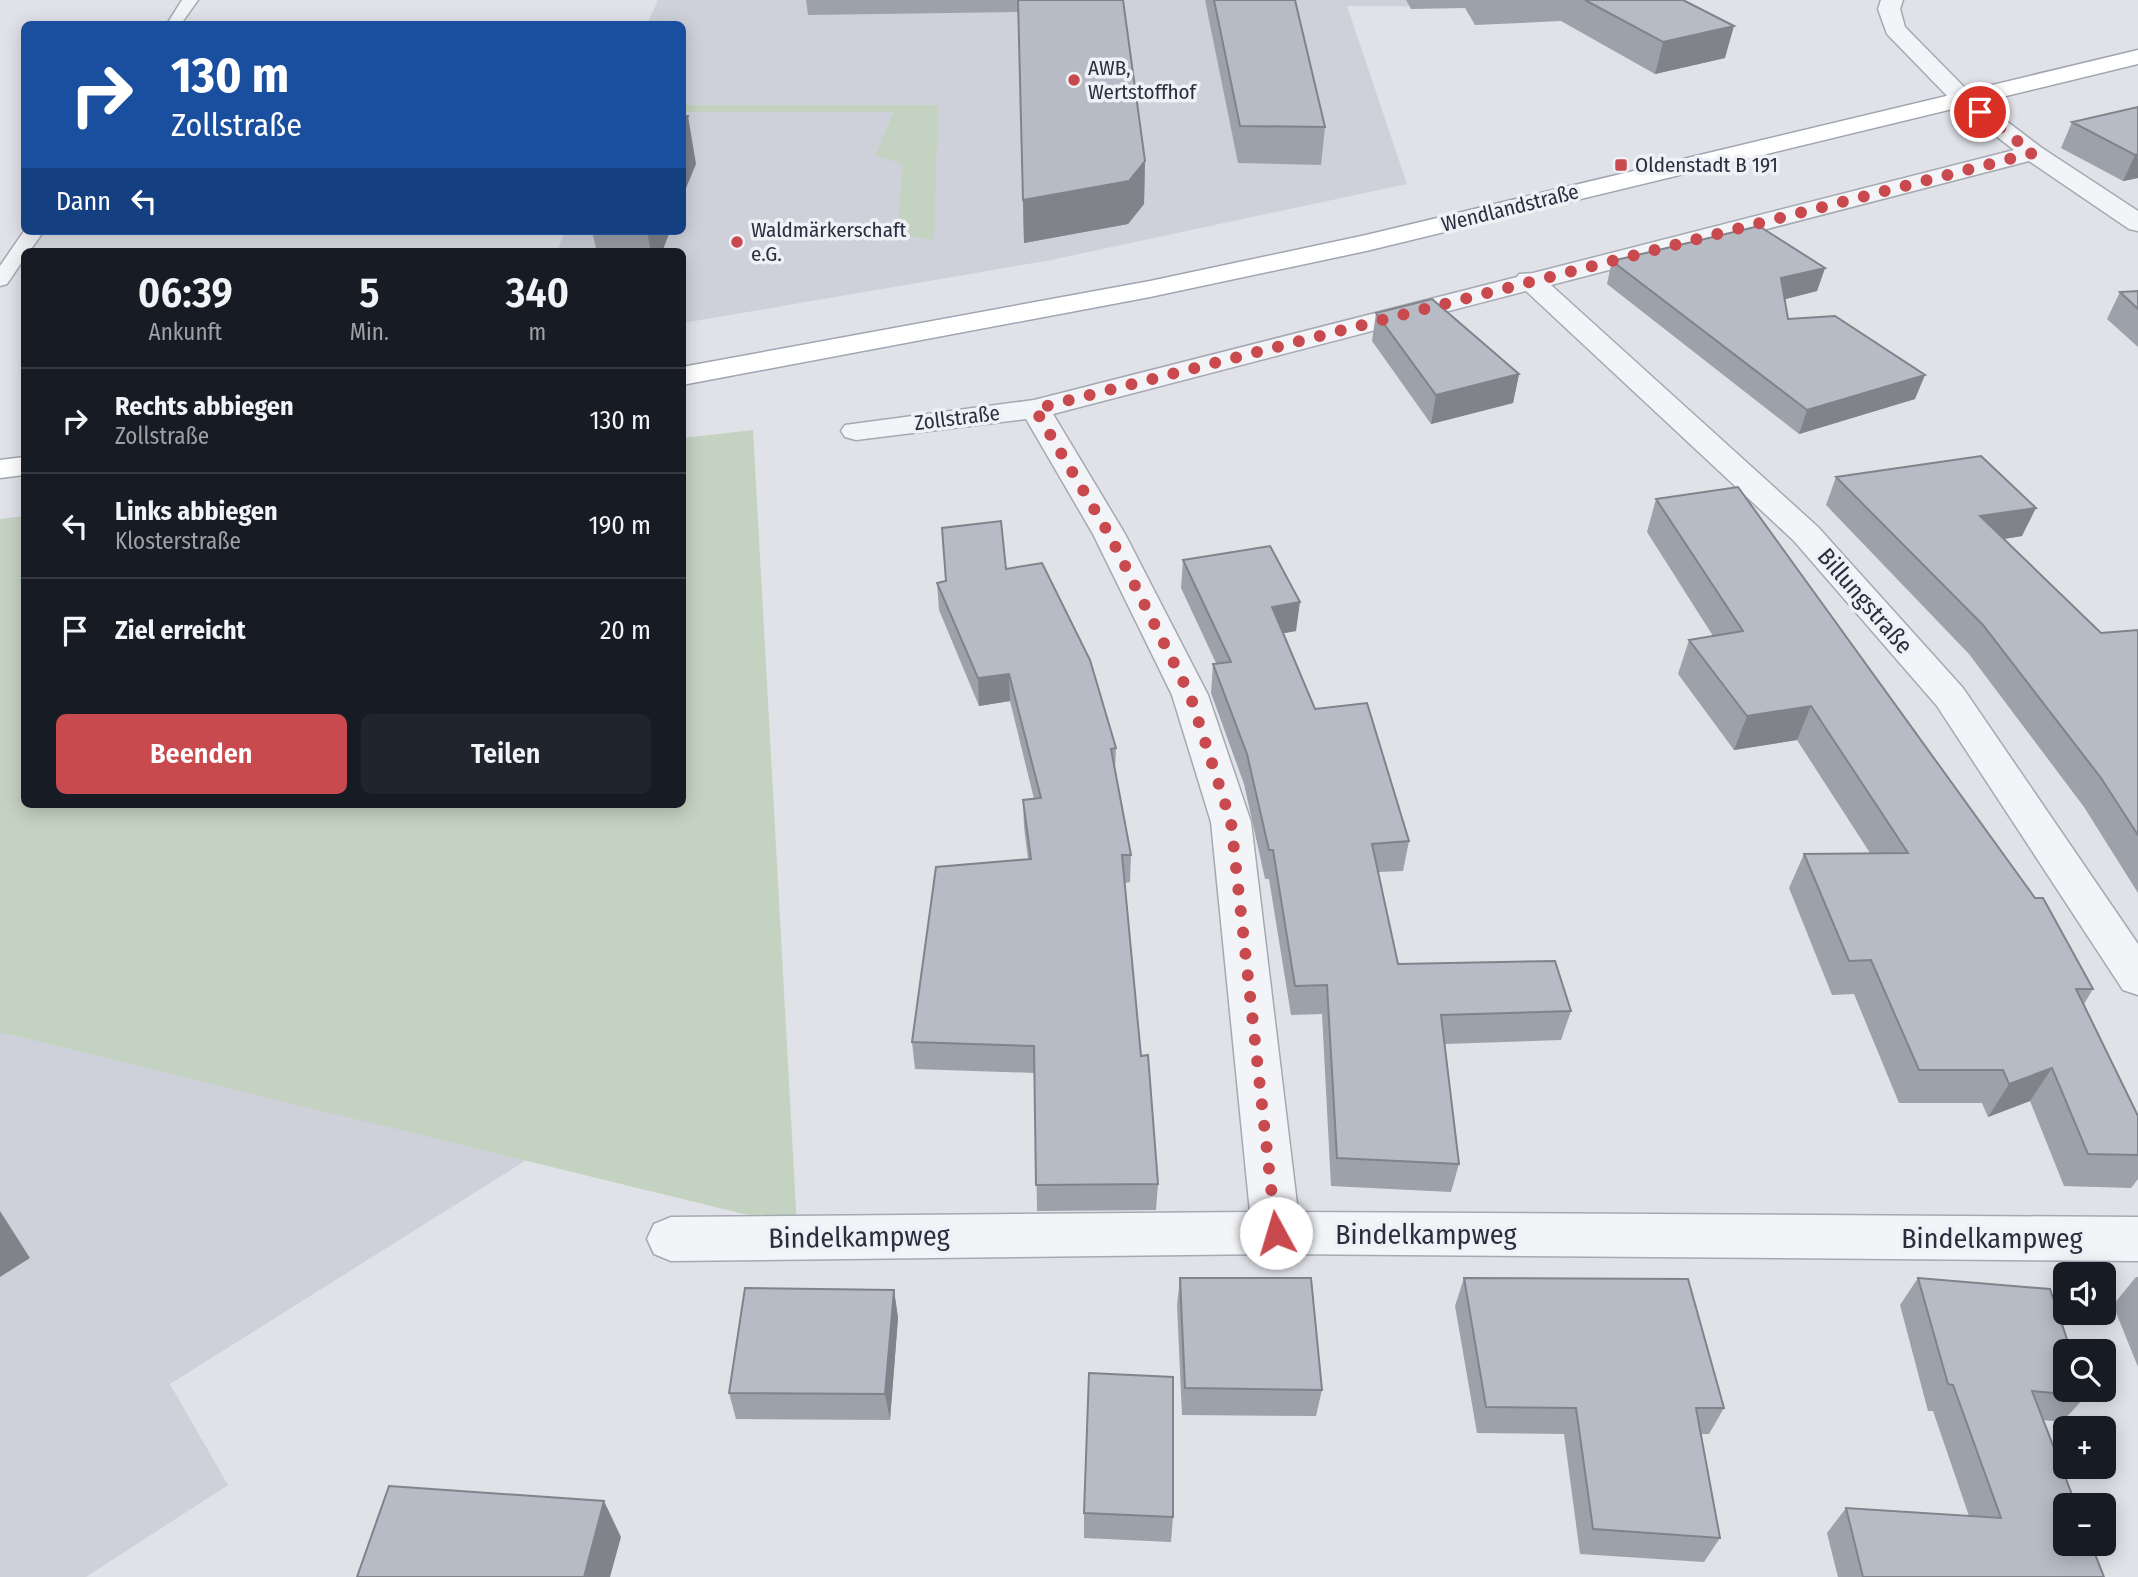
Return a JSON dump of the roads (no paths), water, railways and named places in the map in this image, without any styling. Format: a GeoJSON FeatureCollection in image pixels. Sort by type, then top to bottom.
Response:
{"type":"FeatureCollection","features":[{"type":"Feature","properties":{"kind":"main road","name":"Wendlandstraße"},"geometry":{"type":"LineString","coordinates":[[686,375],[1150,289],[1366,243],[2138,57]]}},
{"type":"Feature","properties":{"kind":"main road"},"geometry":{"type":"LineString","coordinates":[[0,469],[21,466]]}},
{"type":"Feature","properties":{"kind":"street"},"geometry":{"type":"LineString","coordinates":[[1892,0],[1889,9],[1895,29],[1963,99],[2033,153],[2138,223]]}},
{"type":"Feature","properties":{"kind":"street","name":"Zollstraße"},"geometry":{"type":"LineString","coordinates":[[856,431],[1035,409],[1529,280],[2033,153]]}},
{"type":"Feature","properties":{"kind":"street","name":"Billungstraße"},"geometry":{"type":"LineString","coordinates":[[1529,280],[1806,534],[1950,697],[2138,978]]}},
{"type":"Feature","properties":{"kind":"street"},"geometry":{"type":"LineString","coordinates":[[1035,409],[1109,534],[1190,695],[1231,822],[1276,1233]]}},
{"type":"Feature","properties":{"kind":"street","name":"Bindelkampweg"},"geometry":{"type":"LineString","coordinates":[[671,1239],[1276,1233],[2138,1239]]}},
{"type":"Feature","properties":{"kind":"lane"},"geometry":{"type":"LineString","coordinates":[[176,21],[190,0]]}},
{"type":"Feature","properties":{"kind":"lane"},"geometry":{"type":"LineString","coordinates":[[0,280],[21,250]]}},
{"type":"Feature","properties":{"kind":"place","name":"AWB, Wertstoffhof"},"geometry":{"type":"Point","coordinates":[1074,80]}},
{"type":"Feature","properties":{"kind":"place","name":"Oldenstadt B 191"},"geometry":{"type":"Point","coordinates":[1621,165]}},
{"type":"Feature","properties":{"kind":"place","name":"Waldmärkerschaft e.G."},"geometry":{"type":"Point","coordinates":[737,242]}}]}
